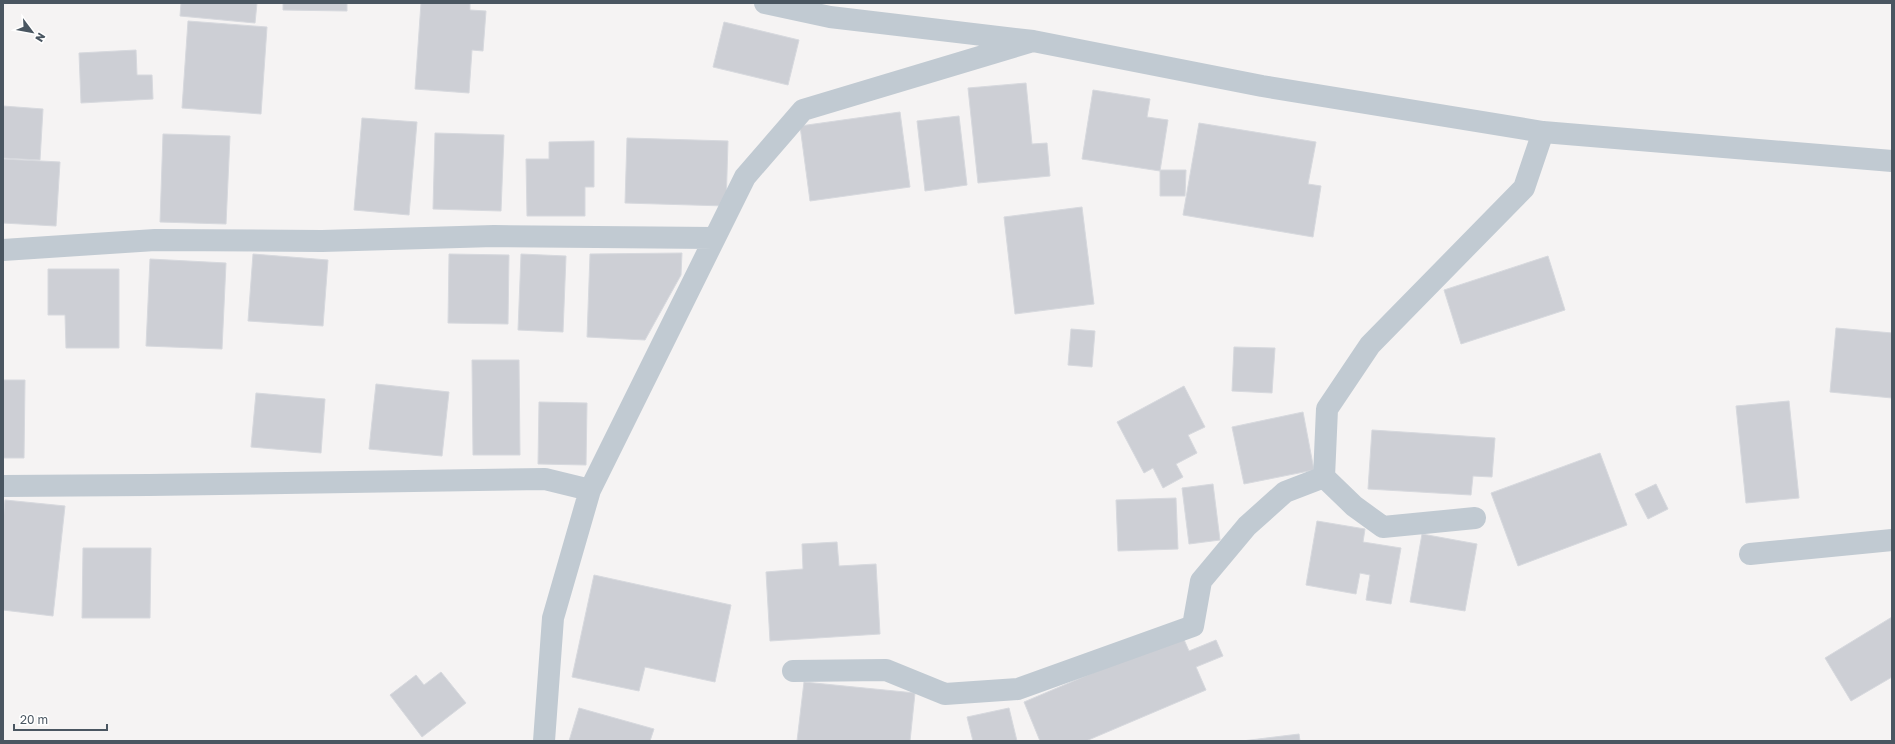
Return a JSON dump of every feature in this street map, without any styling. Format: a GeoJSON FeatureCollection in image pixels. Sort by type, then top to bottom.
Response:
{"type":"FeatureCollection","features":[{"type":"Feature","properties":{"kind":"street"},"geometry":{"type":"LineString","coordinates":[[765,3],[830,17],[1033,41],[1262,86],[1544,132],[1892,161]]}},
{"type":"Feature","properties":{"kind":"street"},"geometry":{"type":"LineString","coordinates":[[544,741],[553,618],[590,490],[745,177],[803,110],[1033,41]]}},
{"type":"Feature","properties":{"kind":"street"},"geometry":{"type":"LineString","coordinates":[[1475,518],[1383,527],[1354,506],[1324,477],[1327,409],[1370,345],[1524,188],[1544,132]]}},
{"type":"Feature","properties":{"kind":"street"},"geometry":{"type":"LineString","coordinates":[[3,250],[155,240],[322,241],[494,236],[714,238]]}},
{"type":"Feature","properties":{"kind":"street"},"geometry":{"type":"LineString","coordinates":[[792,671],[886,670],[945,694],[1018,689],[1193,626],[1201,581],[1248,526],[1285,492],[1324,477]]}},
{"type":"Feature","properties":{"kind":"street"},"geometry":{"type":"LineString","coordinates":[[3,486],[545,479],[590,490]]}},
{"type":"Feature","properties":{"kind":"street"},"geometry":{"type":"LineString","coordinates":[[1750,554],[1892,540]]}},
{"type":"Feature","properties":{"kind":"building"},"geometry":{"type":"Polygon","coordinates":[[[181,3],[257,3],[255,23],[180,16],[181,3]]]}},
{"type":"Feature","properties":{"kind":"building"},"geometry":{"type":"Polygon","coordinates":[[[283,3],[347,3],[347,11],[283,10],[283,3]]]}},
{"type":"Feature","properties":{"kind":"building"},"geometry":{"type":"Polygon","coordinates":[[[421,3],[470,3],[470,10],[486,11],[483,51],[472,50],[469,93],[415,89],[421,3]]]}},
{"type":"Feature","properties":{"kind":"building"},"geometry":{"type":"Polygon","coordinates":[[[188,21],[267,27],[261,114],[182,108],[188,21]]]}},
{"type":"Feature","properties":{"kind":"building"},"geometry":{"type":"Polygon","coordinates":[[[724,22],[799,40],[788,85],[713,67],[724,22]]]}},
{"type":"Feature","properties":{"kind":"building"},"geometry":{"type":"Polygon","coordinates":[[[136,50],[137,75],[152,75],[153,99],[81,103],[79,53],[136,50]]]}},
{"type":"Feature","properties":{"kind":"building"},"geometry":{"type":"Polygon","coordinates":[[[1026,83],[1032,144],[1047,143],[1050,176],[978,183],[968,88],[1026,83]]]}},
{"type":"Feature","properties":{"kind":"building"},"geometry":{"type":"Polygon","coordinates":[[[1093,90],[1150,99],[1147,117],[1168,120],[1160,171],[1082,159],[1093,90]]]}},
{"type":"Feature","properties":{"kind":"building"},"geometry":{"type":"Polygon","coordinates":[[[3,106],[43,109],[40,160],[3,158],[3,106]]]}},
{"type":"Feature","properties":{"kind":"building"},"geometry":{"type":"Polygon","coordinates":[[[900,112],[910,187],[810,201],[800,126],[900,112]]]}},
{"type":"Feature","properties":{"kind":"building"},"geometry":{"type":"Polygon","coordinates":[[[959,116],[967,185],[925,191],[917,121],[959,116]]]}},
{"type":"Feature","properties":{"kind":"building"},"geometry":{"type":"Polygon","coordinates":[[[362,118],[417,122],[409,215],[354,210],[362,118]]]}},
{"type":"Feature","properties":{"kind":"building"},"geometry":{"type":"Polygon","coordinates":[[[1199,123],[1316,142],[1308,184],[1321,186],[1313,237],[1183,215],[1199,123]]]}},
{"type":"Feature","properties":{"kind":"building"},"geometry":{"type":"Polygon","coordinates":[[[435,133],[504,135],[501,211],[433,209],[435,133]]]}},
{"type":"Feature","properties":{"kind":"building"},"geometry":{"type":"Polygon","coordinates":[[[163,134],[230,136],[226,224],[160,222],[163,134]]]}},
{"type":"Feature","properties":{"kind":"building"},"geometry":{"type":"Polygon","coordinates":[[[627,138],[728,141],[726,206],[625,203],[627,138]]]}},
{"type":"Feature","properties":{"kind":"building"},"geometry":{"type":"Polygon","coordinates":[[[594,141],[594,187],[585,187],[585,216],[527,216],[526,159],[549,159],[549,142],[594,141]]]}},
{"type":"Feature","properties":{"kind":"building"},"geometry":{"type":"Polygon","coordinates":[[[3,159],[60,162],[56,226],[3,223],[3,159]]]}},
{"type":"Feature","properties":{"kind":"building"},"geometry":{"type":"Polygon","coordinates":[[[1160,170],[1186,170],[1185,196],[1160,196],[1160,170]]]}},
{"type":"Feature","properties":{"kind":"building"},"geometry":{"type":"Polygon","coordinates":[[[1082,207],[1094,304],[1015,314],[1004,217],[1082,207]]]}},
{"type":"Feature","properties":{"kind":"building"},"geometry":{"type":"Polygon","coordinates":[[[682,253],[681,275],[645,340],[587,337],[590,254],[682,253]]]}},
{"type":"Feature","properties":{"kind":"building"},"geometry":{"type":"Polygon","coordinates":[[[253,254],[328,260],[323,326],[248,321],[253,254]]]}},
{"type":"Feature","properties":{"kind":"building"},"geometry":{"type":"Polygon","coordinates":[[[449,254],[509,255],[508,324],[448,323],[449,254]]]}},
{"type":"Feature","properties":{"kind":"building"},"geometry":{"type":"Polygon","coordinates":[[[521,254],[566,256],[563,332],[518,330],[521,254]]]}},
{"type":"Feature","properties":{"kind":"building"},"geometry":{"type":"Polygon","coordinates":[[[1548,256],[1565,310],[1461,344],[1444,290],[1548,256]]]}},
{"type":"Feature","properties":{"kind":"building"},"geometry":{"type":"Polygon","coordinates":[[[150,259],[226,263],[222,349],[146,346],[150,259]]]}},
{"type":"Feature","properties":{"kind":"building"},"geometry":{"type":"Polygon","coordinates":[[[48,269],[119,269],[119,348],[66,348],[65,315],[48,315],[48,269]]]}},
{"type":"Feature","properties":{"kind":"building"},"geometry":{"type":"Polygon","coordinates":[[[1836,328],[1892,333],[1892,398],[1830,392],[1836,328]]]}},
{"type":"Feature","properties":{"kind":"building"},"geometry":{"type":"Polygon","coordinates":[[[1071,329],[1095,331],[1092,367],[1068,365],[1071,329]]]}},
{"type":"Feature","properties":{"kind":"building"},"geometry":{"type":"Polygon","coordinates":[[[1234,347],[1275,348],[1272,393],[1232,391],[1234,347]]]}},
{"type":"Feature","properties":{"kind":"building"},"geometry":{"type":"Polygon","coordinates":[[[472,360],[519,360],[520,455],[473,455],[472,360]]]}},
{"type":"Feature","properties":{"kind":"building"},"geometry":{"type":"Polygon","coordinates":[[[3,380],[25,380],[24,458],[3,458],[3,380]]]}},
{"type":"Feature","properties":{"kind":"building"},"geometry":{"type":"Polygon","coordinates":[[[376,384],[449,392],[442,456],[369,449],[376,384]]]}},
{"type":"Feature","properties":{"kind":"building"},"geometry":{"type":"Polygon","coordinates":[[[1184,386],[1205,427],[1188,435],[1197,453],[1176,464],[1183,477],[1163,488],[1153,468],[1144,473],[1117,422],[1184,386]]]}},
{"type":"Feature","properties":{"kind":"building"},"geometry":{"type":"Polygon","coordinates":[[[256,393],[325,399],[321,453],[251,447],[256,393]]]}},
{"type":"Feature","properties":{"kind":"building"},"geometry":{"type":"Polygon","coordinates":[[[1789,401],[1799,498],[1746,503],[1736,406],[1789,401]]]}},
{"type":"Feature","properties":{"kind":"building"},"geometry":{"type":"Polygon","coordinates":[[[539,402],[587,403],[586,465],[538,464],[539,402]]]}},
{"type":"Feature","properties":{"kind":"building"},"geometry":{"type":"Polygon","coordinates":[[[1303,412],[1314,470],[1244,484],[1232,427],[1303,412]]]}},
{"type":"Feature","properties":{"kind":"building"},"geometry":{"type":"Polygon","coordinates":[[[1372,430],[1495,438],[1492,477],[1473,476],[1471,495],[1368,489],[1372,430]]]}},
{"type":"Feature","properties":{"kind":"building"},"geometry":{"type":"Polygon","coordinates":[[[1600,453],[1627,525],[1518,566],[1491,493],[1600,453]]]}},
{"type":"Feature","properties":{"kind":"building"},"geometry":{"type":"Polygon","coordinates":[[[1213,484],[1220,540],[1189,544],[1182,488],[1213,484]]]}},
{"type":"Feature","properties":{"kind":"building"},"geometry":{"type":"Polygon","coordinates":[[[1656,484],[1668,509],[1648,519],[1635,494],[1656,484]]]}},
{"type":"Feature","properties":{"kind":"building"},"geometry":{"type":"Polygon","coordinates":[[[1176,498],[1178,549],[1118,551],[1116,500],[1176,498]]]}},
{"type":"Feature","properties":{"kind":"building"},"geometry":{"type":"Polygon","coordinates":[[[5,500],[65,506],[53,616],[3,610],[3,521],[5,500]]]}},
{"type":"Feature","properties":{"kind":"building"},"geometry":{"type":"Polygon","coordinates":[[[1317,521],[1365,529],[1363,542],[1401,548],[1391,604],[1366,600],[1370,575],[1360,573],[1356,594],[1306,585],[1317,521]]]}},
{"type":"Feature","properties":{"kind":"building"},"geometry":{"type":"Polygon","coordinates":[[[1422,534],[1477,544],[1465,611],[1410,602],[1422,534]]]}},
{"type":"Feature","properties":{"kind":"building"},"geometry":{"type":"Polygon","coordinates":[[[837,542],[839,566],[876,564],[880,634],[770,641],[766,572],[803,569],[802,544],[837,542]]]}},
{"type":"Feature","properties":{"kind":"building"},"geometry":{"type":"Polygon","coordinates":[[[83,548],[151,548],[150,618],[82,618],[83,548]]]}},
{"type":"Feature","properties":{"kind":"building"},"geometry":{"type":"Polygon","coordinates":[[[594,575],[731,605],[715,682],[645,667],[639,691],[572,677],[594,575]]]}},
{"type":"Feature","properties":{"kind":"building"},"geometry":{"type":"Polygon","coordinates":[[[1892,617],[1892,677],[1851,701],[1825,658],[1892,617]]]}},
{"type":"Feature","properties":{"kind":"building"},"geometry":{"type":"Polygon","coordinates":[[[1182,635],[1189,651],[1216,640],[1223,656],[1196,667],[1206,690],[1086,741],[1040,741],[1024,702],[1182,635]]]}},
{"type":"Feature","properties":{"kind":"building"},"geometry":{"type":"Polygon","coordinates":[[[441,672],[466,703],[422,737],[390,695],[416,675],[424,685],[441,672]]]}},
{"type":"Feature","properties":{"kind":"building"},"geometry":{"type":"Polygon","coordinates":[[[804,682],[915,693],[910,741],[797,741],[804,682]]]}},
{"type":"Feature","properties":{"kind":"building"},"geometry":{"type":"Polygon","coordinates":[[[579,708],[654,729],[650,741],[569,741],[579,708]]]}},
{"type":"Feature","properties":{"kind":"building"},"geometry":{"type":"Polygon","coordinates":[[[1009,708],[1017,741],[973,741],[967,717],[1009,708]]]}},
{"type":"Feature","properties":{"kind":"building"},"geometry":{"type":"Polygon","coordinates":[[[1299,734],[1300,741],[1242,741],[1299,734]]]}}]}
